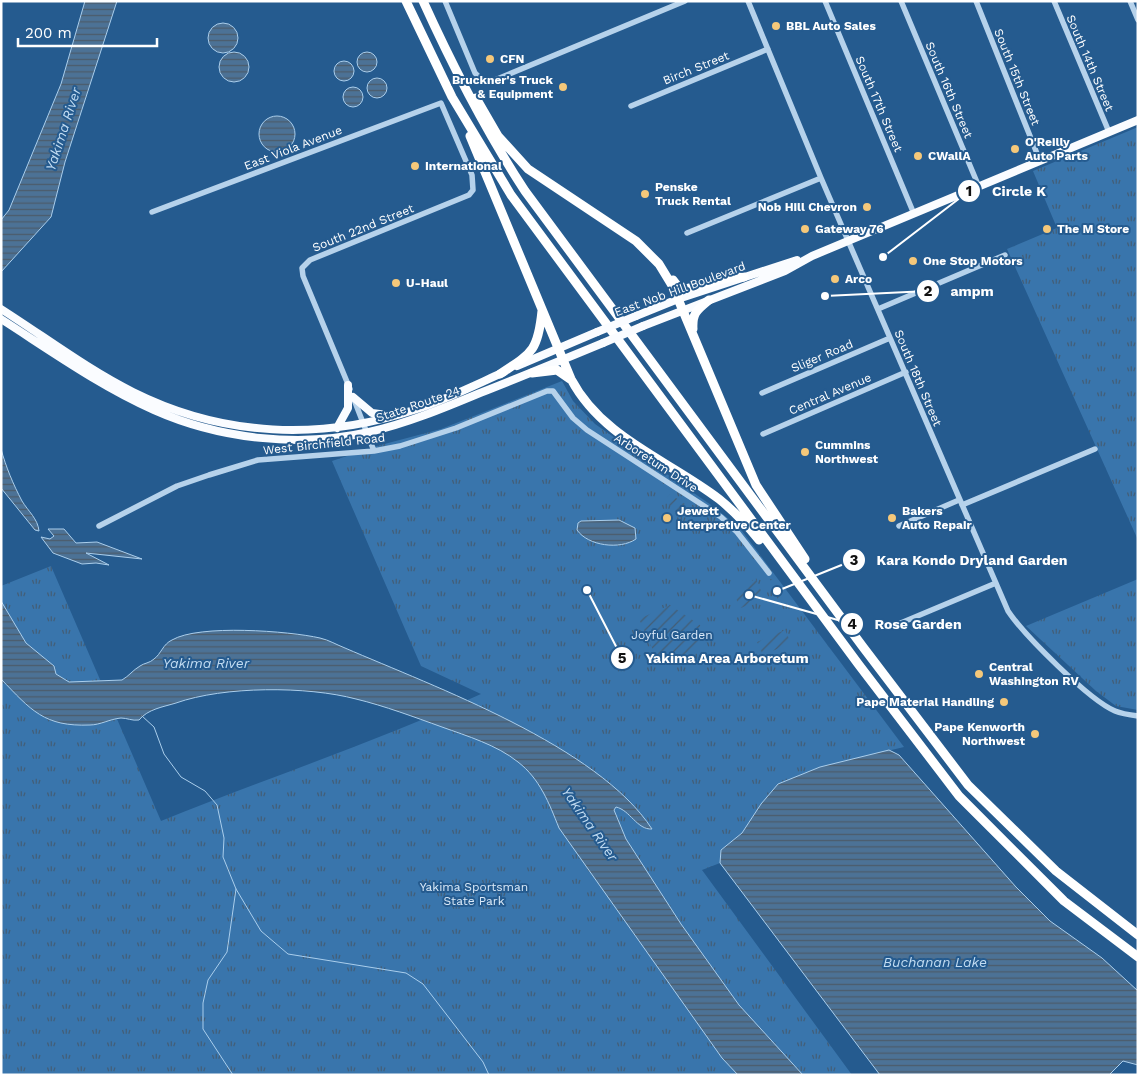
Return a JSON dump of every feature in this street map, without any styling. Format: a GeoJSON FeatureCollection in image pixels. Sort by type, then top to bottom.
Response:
{"type":"FeatureCollection","features":[{"type":"Feature","properties":{"kind":"highway"},"geometry":{"type":"LineString","coordinates":[[406,1],[452,97],[559,347],[570,379],[584,402],[607,425],[718,498],[744,522],[797,592],[859,665]]}},
{"type":"Feature","properties":{"kind":"highway"},"geometry":{"type":"LineString","coordinates":[[424,1],[462,74],[498,136],[528,169],[540,179],[636,241],[679,288],[685,290],[728,278],[744,277]]}},
{"type":"Feature","properties":{"kind":"highway"},"geometry":{"type":"LineString","coordinates":[[424,1],[466,93],[525,191],[863,647],[968,785],[1056,871],[1138,935]]}},
{"type":"Feature","properties":{"kind":"highway"},"geometry":{"type":"LineString","coordinates":[[452,97],[516,202],[958,796],[1064,901],[1138,958]]}},
{"type":"Feature","properties":{"kind":"highway"},"geometry":{"type":"LineString","coordinates":[[659,264],[678,299],[756,484],[863,647]]}},
{"type":"Feature","properties":{"kind":"highway"},"geometry":{"type":"LineString","coordinates":[[692,334],[692,319],[695,311],[709,300]]}},
{"type":"Feature","properties":{"kind":"highway"},"geometry":{"type":"LineString","coordinates":[[500,374],[528,356],[537,344],[542,308]]}},
{"type":"Feature","properties":{"kind":"highway"},"geometry":{"type":"LineString","coordinates":[[532,373],[557,370],[570,379]]}},
{"type":"Feature","properties":{"kind":"main road","name":"East Nob Hill Boulevard"},"geometry":{"type":"LineString","coordinates":[[559,347],[678,299],[812,256],[1138,120]]}},
{"type":"Feature","properties":{"kind":"main road","name":"East Nob Hill Boulevard"},"geometry":{"type":"LineString","coordinates":[[564,360],[682,310],[785,271],[812,256]]}},
{"type":"Feature","properties":{"kind":"main road","name":"State Route 24"},"geometry":{"type":"LineString","coordinates":[[1,309],[81,365],[147,399],[208,420],[270,430],[337,428],[364,424],[392,416],[445,398],[559,347]]}},
{"type":"Feature","properties":{"kind":"main road","name":"State Route 24"},"geometry":{"type":"LineString","coordinates":[[1,319],[81,365],[155,411],[226,433],[277,439],[340,437],[367,433],[428,415],[564,360]]}},
{"type":"Feature","properties":{"kind":"main road"},"geometry":{"type":"LineString","coordinates":[[337,428],[348,408],[348,385]]}},
{"type":"Feature","properties":{"kind":"main road"},"geometry":{"type":"LineString","coordinates":[[353,396],[372,413],[392,416]]}},
{"type":"Feature","properties":{"kind":"street"},"geometry":{"type":"LineString","coordinates":[[445,1],[472,67],[481,79],[496,80],[685,1]]}},
{"type":"Feature","properties":{"kind":"street","name":"South 18th Street"},"geometry":{"type":"LineString","coordinates":[[748,1],[821,178],[1008,611],[1024,633],[1096,699],[1115,711],[1134,716]]}},
{"type":"Feature","properties":{"kind":"street","name":"South 17th Street"},"geometry":{"type":"LineString","coordinates":[[825,1],[914,214]]}},
{"type":"Feature","properties":{"kind":"street","name":"South 16th Street"},"geometry":{"type":"LineString","coordinates":[[901,1],[979,186]]}},
{"type":"Feature","properties":{"kind":"street","name":"South 15th Street"},"geometry":{"type":"LineString","coordinates":[[976,1],[1040,161]]}},
{"type":"Feature","properties":{"kind":"street","name":"South 14th Street"},"geometry":{"type":"LineString","coordinates":[[1054,1],[1109,132]]}},
{"type":"Feature","properties":{"kind":"street"},"geometry":{"type":"LineString","coordinates":[[1130,1],[1138,20]]}},
{"type":"Feature","properties":{"kind":"street","name":"Birch Street"},"geometry":{"type":"LineString","coordinates":[[631,106],[768,49]]}},
{"type":"Feature","properties":{"kind":"street","name":"East Viola Avenue"},"geometry":{"type":"LineString","coordinates":[[152,212],[441,102]]}},
{"type":"Feature","properties":{"kind":"street","name":"South 22nd Street"},"geometry":{"type":"LineString","coordinates":[[374,451],[353,396],[302,276],[302,268],[310,260],[469,195],[472,190],[472,175],[441,102]]}},
{"type":"Feature","properties":{"kind":"street"},"geometry":{"type":"LineString","coordinates":[[687,233],[821,178]]}},
{"type":"Feature","properties":{"kind":"street"},"geometry":{"type":"LineString","coordinates":[[878,310],[1005,255]]}},
{"type":"Feature","properties":{"kind":"street","name":"Sliger Road"},"geometry":{"type":"LineString","coordinates":[[762,393],[890,338]]}},
{"type":"Feature","properties":{"kind":"street","name":"Central Avenue"},"geometry":{"type":"LineString","coordinates":[[763,434],[906,372]]}},
{"type":"Feature","properties":{"kind":"street","name":"West Birchfield Road"},"geometry":{"type":"LineString","coordinates":[[99,526],[185,483],[258,460],[374,451],[427,439],[547,391],[554,391]]}},
{"type":"Feature","properties":{"kind":"street","name":"Arboretum Drive"},"geometry":{"type":"LineString","coordinates":[[554,391],[573,418],[587,430],[729,523],[769,573]]}},
{"type":"Feature","properties":{"kind":"street"},"geometry":{"type":"LineString","coordinates":[[899,526],[1095,449]]}},
{"type":"Feature","properties":{"kind":"street"},"geometry":{"type":"LineString","coordinates":[[896,625],[996,584]]}},
{"type":"Feature","properties":{"kind":"green space"},"geometry":{"type":"Polygon","coordinates":[[[1138,127],[1138,540],[1007,249],[1057,228],[1033,171],[1138,127]]]}},
{"type":"Feature","properties":{"kind":"green space","name":"Yakima Sportsman State Park"},"geometry":{"type":"Polygon","coordinates":[[[562,381],[573,401],[595,424],[711,505],[739,527],[904,747],[820,767],[778,784],[761,804],[742,833],[721,850],[720,863],[702,870],[852,1075],[1,1075],[1,586],[51,566],[161,821],[362,744],[481,694],[421,666],[332,461],[377,446],[441,429],[562,381]]]}},
{"type":"Feature","properties":{"kind":"green space"},"geometry":{"type":"Polygon","coordinates":[[[670,494],[691,508],[690,510],[686,508],[673,512],[672,507],[664,501],[670,494]]]}},
{"type":"Feature","properties":{"kind":"green space"},"geometry":{"type":"Polygon","coordinates":[[[756,579],[764,598],[741,608],[735,597],[737,593],[743,585],[756,579]]]}},
{"type":"Feature","properties":{"kind":"green space"},"geometry":{"type":"Polygon","coordinates":[[[770,579],[773,579],[781,592],[783,603],[779,603],[770,579]]]}},
{"type":"Feature","properties":{"kind":"green space"},"geometry":{"type":"Polygon","coordinates":[[[1138,579],[1138,710],[1116,706],[1096,691],[1026,626],[1138,579]]]}},
{"type":"Feature","properties":{"kind":"green space","name":"Joyful Garden"},"geometry":{"type":"Polygon","coordinates":[[[670,605],[700,625],[707,642],[685,656],[659,663],[639,619],[670,605]]]}},
{"type":"Feature","properties":{"kind":"green space"},"geometry":{"type":"Polygon","coordinates":[[[785,630],[791,643],[763,655],[757,642],[785,630]]]}},
{"type":"Feature","properties":{"kind":"water","name":"Yakima River"},"geometry":{"type":"Polygon","coordinates":[[[85,1],[117,1],[65,162],[51,217],[1,272],[1,220],[9,210],[61,84],[85,1]]]}},
{"type":"Feature","properties":{"kind":"water"},"geometry":{"type":"Polygon","coordinates":[[[223,23],[229,24],[237,32],[237,44],[229,52],[223,53],[217,52],[209,44],[208,38],[209,32],[217,24],[223,23]]]}},
{"type":"Feature","properties":{"kind":"water"},"geometry":{"type":"Polygon","coordinates":[[[234,52],[240,53],[248,61],[248,73],[240,81],[234,82],[228,81],[220,73],[219,67],[220,61],[228,53],[234,52]]]}},
{"type":"Feature","properties":{"kind":"water"},"geometry":{"type":"Polygon","coordinates":[[[367,52],[374,55],[377,62],[374,69],[367,72],[360,69],[357,62],[360,55],[367,52]]]}},
{"type":"Feature","properties":{"kind":"water"},"geometry":{"type":"Polygon","coordinates":[[[344,61],[351,64],[354,71],[351,78],[344,81],[337,78],[334,71],[337,64],[344,61]]]}},
{"type":"Feature","properties":{"kind":"water"},"geometry":{"type":"Polygon","coordinates":[[[377,78],[384,81],[387,88],[384,95],[377,98],[370,95],[367,88],[370,81],[377,78]]]}},
{"type":"Feature","properties":{"kind":"water"},"geometry":{"type":"Polygon","coordinates":[[[353,87],[360,90],[363,97],[360,104],[353,107],[346,104],[343,97],[346,90],[353,87]]]}},
{"type":"Feature","properties":{"kind":"water"},"geometry":{"type":"Polygon","coordinates":[[[277,116],[284,117],[290,121],[294,127],[294,141],[290,147],[284,151],[277,152],[270,151],[264,147],[260,141],[259,134],[260,127],[264,121],[270,117],[277,116]]]}},
{"type":"Feature","properties":{"kind":"water"},"geometry":{"type":"Polygon","coordinates":[[[1,449],[7,469],[22,501],[35,519],[39,531],[35,530],[1,488],[1,449]]]}},
{"type":"Feature","properties":{"kind":"water"},"geometry":{"type":"Polygon","coordinates":[[[619,520],[635,528],[636,539],[622,544],[605,545],[589,540],[577,530],[578,523],[581,521],[619,520]]]}},
{"type":"Feature","properties":{"kind":"water"},"geometry":{"type":"Polygon","coordinates":[[[48,529],[64,529],[76,543],[97,542],[142,559],[86,553],[109,565],[96,563],[82,564],[53,553],[41,537],[50,539],[54,536],[48,529]]]}},
{"type":"Feature","properties":{"kind":"water","name":"Yakima River"},"geometry":{"type":"Polygon","coordinates":[[[1,601],[26,643],[54,666],[56,674],[69,682],[122,680],[156,657],[169,642],[185,635],[223,630],[244,630],[306,635],[330,641],[423,681],[512,722],[555,746],[594,771],[627,799],[652,829],[642,826],[621,809],[616,807],[614,810],[626,839],[681,924],[739,1005],[803,1075],[738,1075],[722,1058],[559,828],[538,784],[526,769],[510,756],[471,738],[378,705],[336,695],[290,690],[241,691],[196,697],[156,709],[147,713],[139,720],[121,718],[90,725],[61,723],[30,708],[1,679],[1,601]]]}},
{"type":"Feature","properties":{"kind":"water","name":"Buchanan Lake"},"geometry":{"type":"Polygon","coordinates":[[[889,750],[899,755],[1016,887],[1050,921],[1102,958],[1138,991],[1138,1065],[1123,1061],[1109,1075],[880,1075],[720,863],[721,850],[742,833],[761,804],[778,784],[820,767],[889,750]]]}},
{"type":"Feature","properties":{"kind":"waterway"},"geometry":{"type":"LineString","coordinates":[[142,716],[154,727],[164,754],[181,777],[205,791],[217,805],[224,838],[223,857],[236,889],[261,931],[288,954],[406,973],[423,984],[483,1062],[489,1075]]}},
{"type":"Feature","properties":{"kind":"waterway"},"geometry":{"type":"LineString","coordinates":[[233,1075],[203,1029],[203,1003],[208,980],[227,952],[236,889]]}},
{"type":"Feature","properties":{"kind":"place","name":"BBL Auto Sales"},"geometry":{"type":"Point","coordinates":[776,26]}},
{"type":"Feature","properties":{"kind":"place","name":"CFN"},"geometry":{"type":"Point","coordinates":[490,59]}},
{"type":"Feature","properties":{"kind":"place","name":"Bruckner's Truck & Equipment"},"geometry":{"type":"Point","coordinates":[563,87]}},
{"type":"Feature","properties":{"kind":"place","name":"O'Reilly Auto Parts"},"geometry":{"type":"Point","coordinates":[1015,149]}},
{"type":"Feature","properties":{"kind":"place","name":"CWallA"},"geometry":{"type":"Point","coordinates":[918,156]}},
{"type":"Feature","properties":{"kind":"place","name":"International"},"geometry":{"type":"Point","coordinates":[415,166]}},
{"type":"Feature","properties":{"kind":"place","name":"Penske Truck Rental"},"geometry":{"type":"Point","coordinates":[645,194]}},
{"type":"Feature","properties":{"kind":"place","name":"Nob Hill Chevron"},"geometry":{"type":"Point","coordinates":[867,207]}},
{"type":"Feature","properties":{"kind":"place","name":"Gateway 76"},"geometry":{"type":"Point","coordinates":[805,229]}},
{"type":"Feature","properties":{"kind":"place","name":"The M Store"},"geometry":{"type":"Point","coordinates":[1047,229]}},
{"type":"Feature","properties":{"kind":"place","name":"Circle K"},"geometry":{"type":"Point","coordinates":[883,257]}},
{"type":"Feature","properties":{"kind":"place","name":"One Stop Motors"},"geometry":{"type":"Point","coordinates":[913,261]}},
{"type":"Feature","properties":{"kind":"place","name":"Arco"},"geometry":{"type":"Point","coordinates":[835,279]}},
{"type":"Feature","properties":{"kind":"place","name":"U-Haul"},"geometry":{"type":"Point","coordinates":[396,283]}},
{"type":"Feature","properties":{"kind":"place","name":"ampm"},"geometry":{"type":"Point","coordinates":[825,296]}},
{"type":"Feature","properties":{"kind":"place","name":"Cummins Northwest"},"geometry":{"type":"Point","coordinates":[805,452]}},
{"type":"Feature","properties":{"kind":"place","name":"Jewett Interpretive Center"},"geometry":{"type":"Point","coordinates":[667,518]}},
{"type":"Feature","properties":{"kind":"place","name":"Bakers Auto Repair"},"geometry":{"type":"Point","coordinates":[892,518]}},
{"type":"Feature","properties":{"kind":"place","name":"Yakima Area Arboretum"},"geometry":{"type":"Point","coordinates":[587,590]}},
{"type":"Feature","properties":{"kind":"place","name":"Kara Kondo Dryland Garden"},"geometry":{"type":"Point","coordinates":[777,591]}},
{"type":"Feature","properties":{"kind":"place","name":"Rose Garden"},"geometry":{"type":"Point","coordinates":[749,595]}},
{"type":"Feature","properties":{"kind":"place","name":"Central Washington RV"},"geometry":{"type":"Point","coordinates":[979,674]}},
{"type":"Feature","properties":{"kind":"place","name":"Pape Material Handling"},"geometry":{"type":"Point","coordinates":[1004,702]}},
{"type":"Feature","properties":{"kind":"place","name":"Pape Kenworth Northwest"},"geometry":{"type":"Point","coordinates":[1035,734]}}]}
